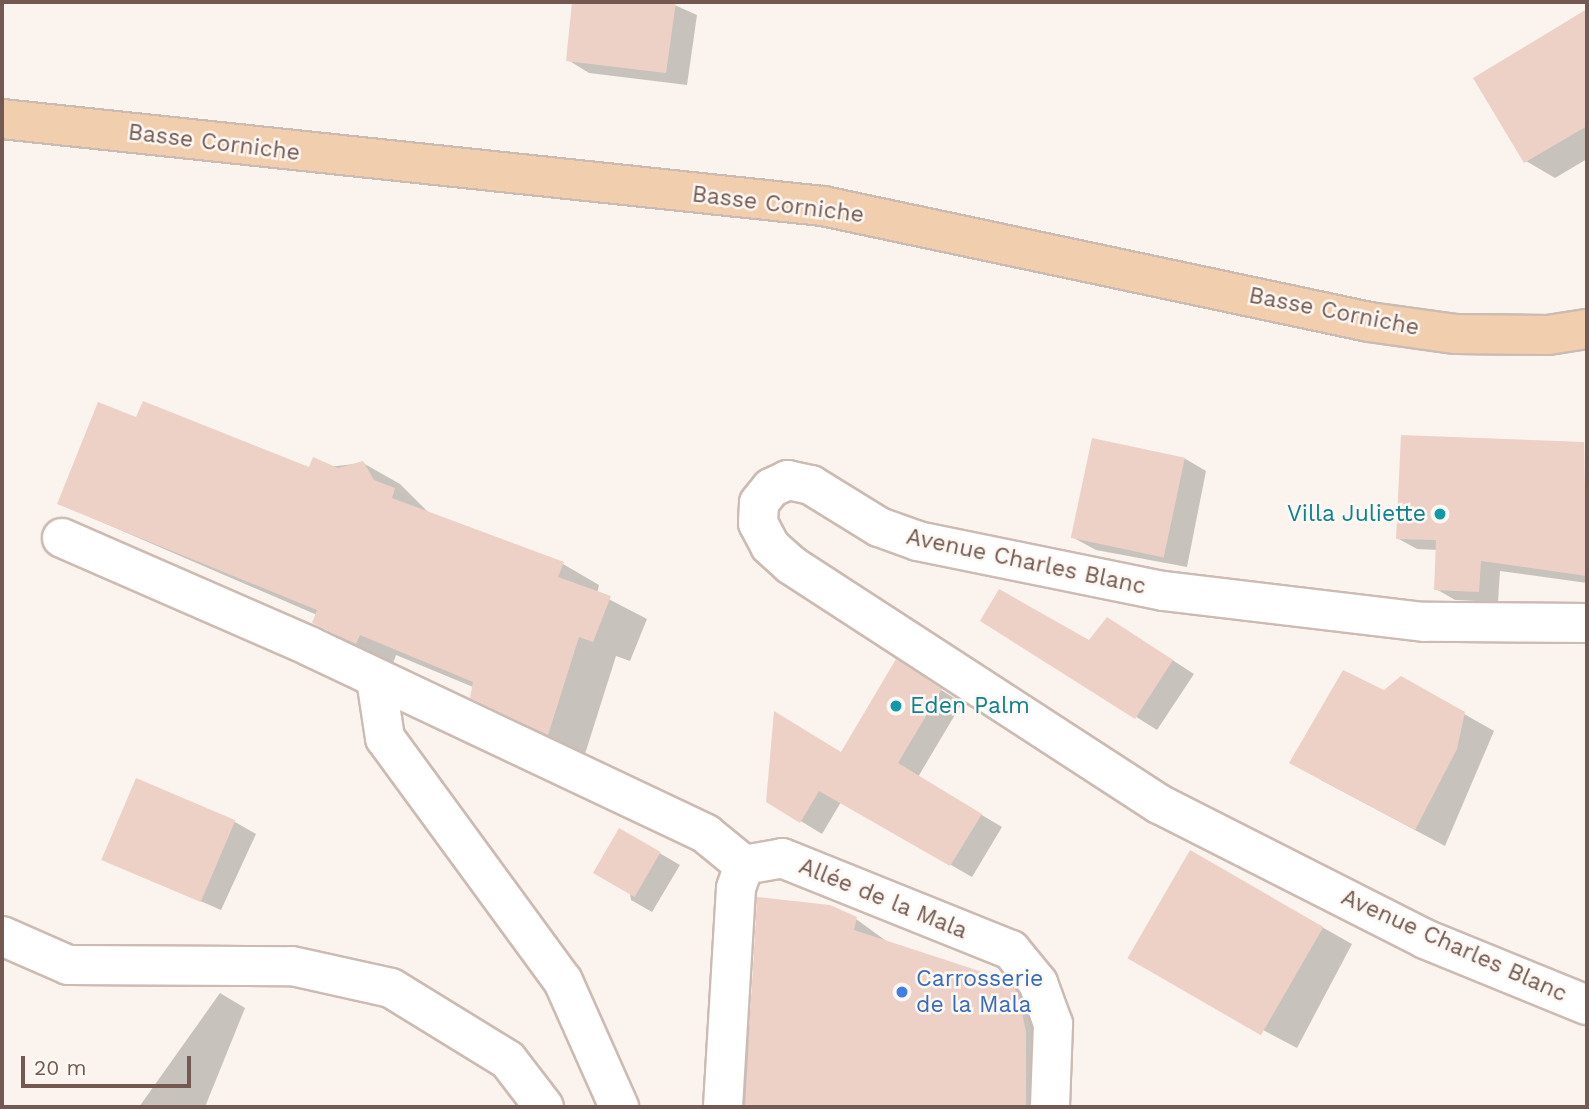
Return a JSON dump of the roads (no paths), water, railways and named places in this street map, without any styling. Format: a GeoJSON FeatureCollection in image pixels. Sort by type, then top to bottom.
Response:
{"type":"FeatureCollection","features":[{"type":"Feature","properties":{"kind":"main road","name":"Basse Corniche"},"geometry":{"type":"LineString","coordinates":[[2,119],[823,206],[1369,322],[1455,334],[1548,335],[1587,329]]}},
{"type":"Feature","properties":{"kind":"street","name":"Avenue Charles Blanc"},"geometry":{"type":"LineString","coordinates":[[1587,622],[1424,622],[1163,591],[918,541],[879,527],[811,485],[788,480],[771,488],[759,503],[758,523],[770,545],[792,565],[1159,804],[1425,939],[1587,1005]]}},
{"type":"Feature","properties":{"kind":"street"},"geometry":{"type":"LineString","coordinates":[[62,538],[376,678],[706,834],[744,865],[737,888],[723,1107]]}},
{"type":"Feature","properties":{"kind":"street"},"geometry":{"type":"LineString","coordinates":[[376,678],[385,738],[563,981],[619,1107]]}},
{"type":"Feature","properties":{"kind":"street","name":"Allée de la Mala"},"geometry":{"type":"LineString","coordinates":[[744,865],[782,858],[1011,950],[1038,983],[1053,1024],[1050,1107]]}},
{"type":"Feature","properties":{"kind":"street"},"geometry":{"type":"LineString","coordinates":[[2,936],[68,965],[292,965],[391,988],[508,1060],[544,1107]]}},
{"type":"Feature","properties":{"kind":"place","name":"Villa Juliette"},"geometry":{"type":"Point","coordinates":[1440,514]}},
{"type":"Feature","properties":{"kind":"place","name":"Eden Palm"},"geometry":{"type":"Point","coordinates":[896,706]}},
{"type":"Feature","properties":{"kind":"place","name":"Carrosserie de la Mala"},"geometry":{"type":"Point","coordinates":[902,992]}}]}
